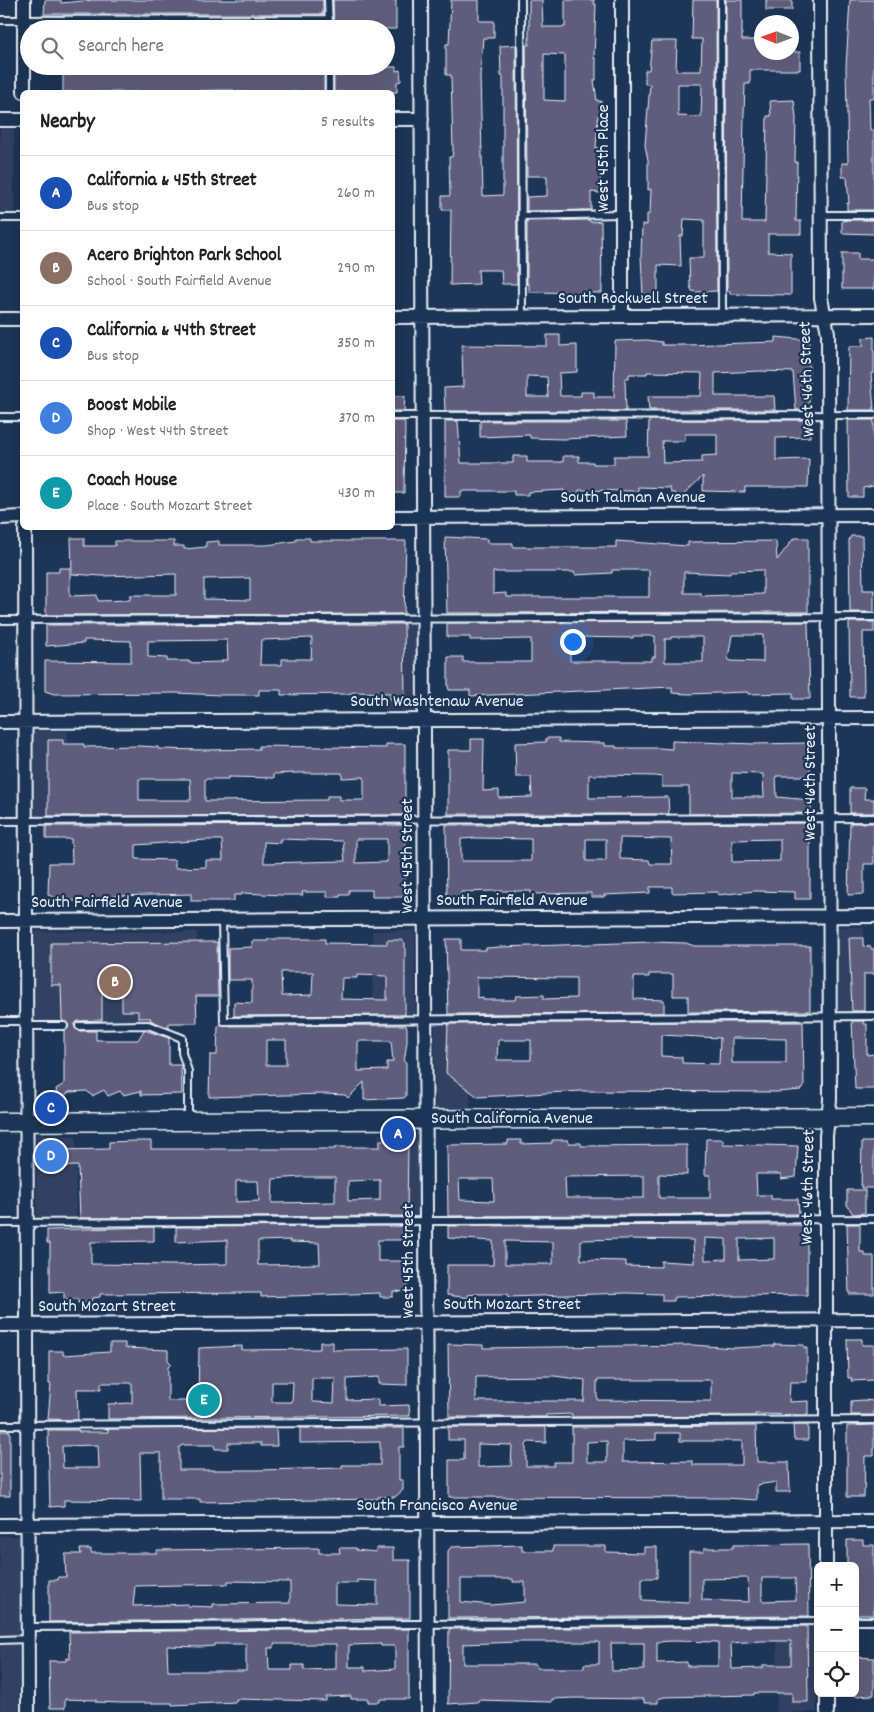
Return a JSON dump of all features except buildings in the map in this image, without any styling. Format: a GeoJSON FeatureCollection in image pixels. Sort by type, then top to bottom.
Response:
{"type":"FeatureCollection","features":[{"type":"Feature","properties":{"kind":"main road","name":"South California Avenue"},"geometry":{"type":"LineString","coordinates":[[0,1122],[874,1117]]}},
{"type":"Feature","properties":{"kind":"street"},"geometry":{"type":"LineString","coordinates":[[24,0],[24,20]]}},
{"type":"Feature","properties":{"kind":"street","name":"West 45th Street"},"geometry":{"type":"LineString","coordinates":[[421,0],[428,1712]]}},
{"type":"Feature","properties":{"kind":"street","name":"West 45th Place"},"geometry":{"type":"LineString","coordinates":[[622,0],[622,316]]}},
{"type":"Feature","properties":{"kind":"street","name":"West 46th Street"},"geometry":{"type":"LineString","coordinates":[[820,0],[821,298],[828,333],[830,1100],[826,1219],[826,1562]]}},
{"type":"Feature","properties":{"kind":"street"},"geometry":{"type":"LineString","coordinates":[[24,75],[24,90]]}},
{"type":"Feature","properties":{"kind":"street"},"geometry":{"type":"LineString","coordinates":[[395,118],[422,118]]}},
{"type":"Feature","properties":{"kind":"street"},"geometry":{"type":"LineString","coordinates":[[0,120],[20,120]]}},
{"type":"Feature","properties":{"kind":"street","name":"South Rockwell Street"},"geometry":{"type":"LineString","coordinates":[[395,317],[874,315]]}},
{"type":"Feature","properties":{"kind":"street"},"geometry":{"type":"LineString","coordinates":[[0,319],[20,319]]}},
{"type":"Feature","properties":{"kind":"street","name":"South Talman Avenue"},"geometry":{"type":"LineString","coordinates":[[395,517],[874,515]]}},
{"type":"Feature","properties":{"kind":"street"},"geometry":{"type":"LineString","coordinates":[[0,518],[20,518]]}},
{"type":"Feature","properties":{"kind":"street"},"geometry":{"type":"LineString","coordinates":[[25,530],[28,1712]]}},
{"type":"Feature","properties":{"kind":"street","name":"South Washtenaw Avenue"},"geometry":{"type":"LineString","coordinates":[[0,722],[874,718]]}},
{"type":"Feature","properties":{"kind":"street","name":"South Fairfield Avenue"},"geometry":{"type":"LineString","coordinates":[[0,921],[874,916]]}},
{"type":"Feature","properties":{"kind":"street","name":"South Mozart Street"},"geometry":{"type":"LineString","coordinates":[[0,1326],[874,1320]]}},
{"type":"Feature","properties":{"kind":"street","name":"South Francisco Avenue"},"geometry":{"type":"LineString","coordinates":[[0,1526],[874,1521]]}},
{"type":"Feature","properties":{"kind":"street"},"geometry":{"type":"LineString","coordinates":[[827,1697],[827,1712]]}},
{"type":"Feature","properties":{"kind":"lane"},"geometry":{"type":"LineString","coordinates":[[0,20],[328,19],[328,0]]}},
{"type":"Feature","properties":{"kind":"lane"},"geometry":{"type":"LineString","coordinates":[[521,0],[522,317]]}},
{"type":"Feature","properties":{"kind":"lane"},"geometry":{"type":"LineString","coordinates":[[721,0],[722,316]]}},
{"type":"Feature","properties":{"kind":"lane"},"geometry":{"type":"LineString","coordinates":[[329,75],[329,90]]}},
{"type":"Feature","properties":{"kind":"lane"},"geometry":{"type":"LineString","coordinates":[[522,216],[622,214]]}},
{"type":"Feature","properties":{"kind":"lane"},"geometry":{"type":"LineString","coordinates":[[820,215],[874,214]]}},
{"type":"Feature","properties":{"kind":"lane"},"geometry":{"type":"LineString","coordinates":[[0,218],[20,218]]}},
{"type":"Feature","properties":{"kind":"lane"},"geometry":{"type":"LineString","coordinates":[[395,416],[874,415]]}},
{"type":"Feature","properties":{"kind":"lane"},"geometry":{"type":"LineString","coordinates":[[0,417],[20,417]]}},
{"type":"Feature","properties":{"kind":"lane"},"geometry":{"type":"LineString","coordinates":[[0,620],[874,617]]}},
{"type":"Feature","properties":{"kind":"lane"},"geometry":{"type":"LineString","coordinates":[[0,821],[874,818]]}},
{"type":"Feature","properties":{"kind":"lane"},"geometry":{"type":"LineString","coordinates":[[222,920],[224,1021],[874,1016]]}},
{"type":"Feature","properties":{"kind":"lane"},"geometry":{"type":"LineString","coordinates":[[0,1021],[64,1026]]}},
{"type":"Feature","properties":{"kind":"lane"},"geometry":{"type":"LineString","coordinates":[[79,1026],[148,1025],[182,1038],[183,1059],[188,1071],[188,1121]]}},
{"type":"Feature","properties":{"kind":"lane"},"geometry":{"type":"LineString","coordinates":[[0,1223],[874,1218]]}},
{"type":"Feature","properties":{"kind":"lane"},"geometry":{"type":"LineString","coordinates":[[0,1425],[874,1420]]}},
{"type":"Feature","properties":{"kind":"lane"},"geometry":{"type":"LineString","coordinates":[[0,1640],[28,1633],[428,1624],[814,1621]]}},
{"type":"Feature","properties":{"kind":"lane"},"geometry":{"type":"LineString","coordinates":[[859,1621],[874,1621]]}},
{"type":"Feature","properties":{"kind":"shaded area"},"geometry":{"type":"Polygon","coordinates":[[[0,129],[14,129],[14,218],[0,218],[0,129]]]}},
{"type":"Feature","properties":{"kind":"shaded area"},"geometry":{"type":"Polygon","coordinates":[[[416,618],[414,711],[385,710],[385,619],[416,618]]]}},
{"type":"Feature","properties":{"kind":"shaded area"},"geometry":{"type":"Polygon","coordinates":[[[33,731],[68,731],[69,821],[32,821],[33,731]]]}},
{"type":"Feature","properties":{"kind":"shaded area"},"geometry":{"type":"Polygon","coordinates":[[[837,927],[864,927],[865,1016],[838,1016],[837,927]]]}},
{"type":"Feature","properties":{"kind":"shaded area"},"geometry":{"type":"Polygon","coordinates":[[[415,930],[416,1019],[373,1020],[372,931],[415,930]]]}},
{"type":"Feature","properties":{"kind":"shaded area"},"geometry":{"type":"Polygon","coordinates":[[[33,931],[197,932],[198,1024],[33,1026],[33,931]]]}},
{"type":"Feature","properties":{"kind":"shaded area"},"geometry":{"type":"Polygon","coordinates":[[[435,1019],[470,1019],[470,1108],[435,1109],[435,1019]]]}},
{"type":"Feature","properties":{"kind":"shaded area"},"geometry":{"type":"Polygon","coordinates":[[[378,1134],[418,1134],[418,1221],[378,1221],[378,1134]]]}},
{"type":"Feature","properties":{"kind":"shaded area"},"geometry":{"type":"Polygon","coordinates":[[[36,1135],[76,1136],[76,1223],[37,1223],[36,1135]]]}},
{"type":"Feature","properties":{"kind":"shaded area"},"geometry":{"type":"Polygon","coordinates":[[[0,1536],[20,1536],[19,1712],[0,1712],[0,1536]]]}},
{"type":"Feature","properties":{"kind":"shaded area"},"geometry":{"type":"Polygon","coordinates":[[[814,1621],[814,1697],[817,1697],[817,1712],[777,1712],[777,1622],[814,1621]]]}},
{"type":"Feature","properties":{"kind":"place","name":"Acero Brighton Park School"},"geometry":{"type":"Point","coordinates":[115,982]}},
{"type":"Feature","properties":{"kind":"place","name":"California & 44th Street"},"geometry":{"type":"Point","coordinates":[51,1108]}},
{"type":"Feature","properties":{"kind":"place","name":"California & 45th Street"},"geometry":{"type":"Point","coordinates":[398,1134]}},
{"type":"Feature","properties":{"kind":"place","name":"Boost Mobile"},"geometry":{"type":"Point","coordinates":[51,1156]}},
{"type":"Feature","properties":{"kind":"place","name":"Coach House"},"geometry":{"type":"Point","coordinates":[204,1400]}}]}
